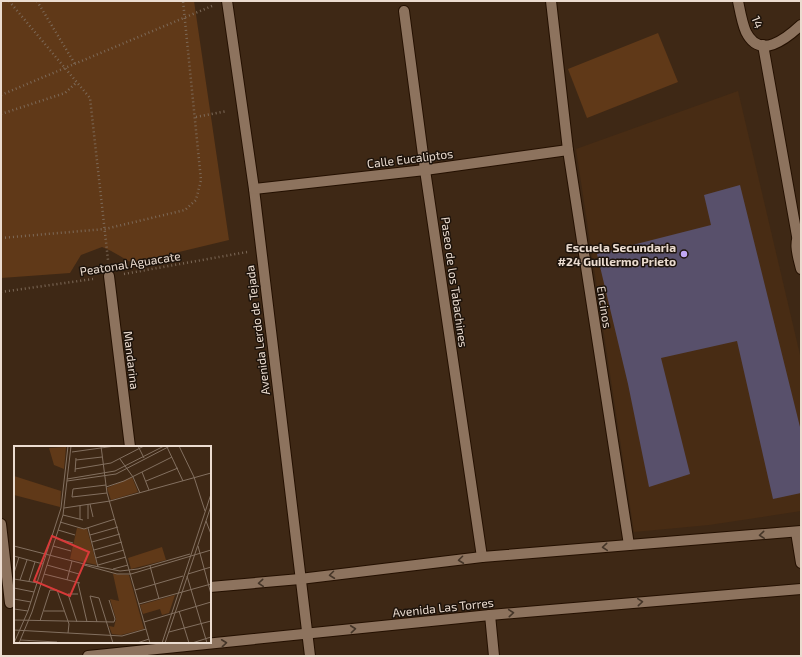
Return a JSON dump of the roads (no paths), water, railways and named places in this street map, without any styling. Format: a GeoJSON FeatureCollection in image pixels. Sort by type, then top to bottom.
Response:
{"type":"FeatureCollection","features":[{"type":"Feature","properties":{"kind":"street","name":"Avenida Lerdo de Tejada"},"geometry":{"type":"LineString","coordinates":[[227,1],[254,189],[310,656]]}},
{"type":"Feature","properties":{"kind":"street","name":"Encinos"},"geometry":{"type":"LineString","coordinates":[[551,1],[568,150],[629,545]]}},
{"type":"Feature","properties":{"kind":"street","name":"14"},"geometry":{"type":"LineString","coordinates":[[738,1],[746,31],[751,39],[763,45]]}},
{"type":"Feature","properties":{"kind":"street","name":"Paseo de los Tabachines"},"geometry":{"type":"LineString","coordinates":[[404,10],[425,170],[482,557]]}},
{"type":"Feature","properties":{"kind":"street"},"geometry":{"type":"LineString","coordinates":[[801,25],[786,39],[777,43],[763,45],[799,233],[796,250],[801,269]]}},
{"type":"Feature","properties":{"kind":"street","name":"Calle Eucaliptos"},"geometry":{"type":"LineString","coordinates":[[254,189],[425,170],[568,150]]}},
{"type":"Feature","properties":{"kind":"street","name":"Mandarina"},"geometry":{"type":"LineString","coordinates":[[109,276],[130,446]]}},
{"type":"Feature","properties":{"kind":"street"},"geometry":{"type":"LineString","coordinates":[[1,524],[9,603]]}},
{"type":"Feature","properties":{"kind":"street"},"geometry":{"type":"LineString","coordinates":[[211,587],[300,579],[482,557],[799,532],[801,563]]}},
{"type":"Feature","properties":{"kind":"street","name":"Avenida Las Torres"},"geometry":{"type":"LineString","coordinates":[[88,656],[490,615],[801,588]]}},
{"type":"Feature","properties":{"kind":"street"},"geometry":{"type":"LineString","coordinates":[[490,615],[494,656]]}},
{"type":"Feature","properties":{"kind":"place","name":"Escuela Secundaria #24 Guillermo Prieto"},"geometry":{"type":"Point","coordinates":[684,254]}}]}
